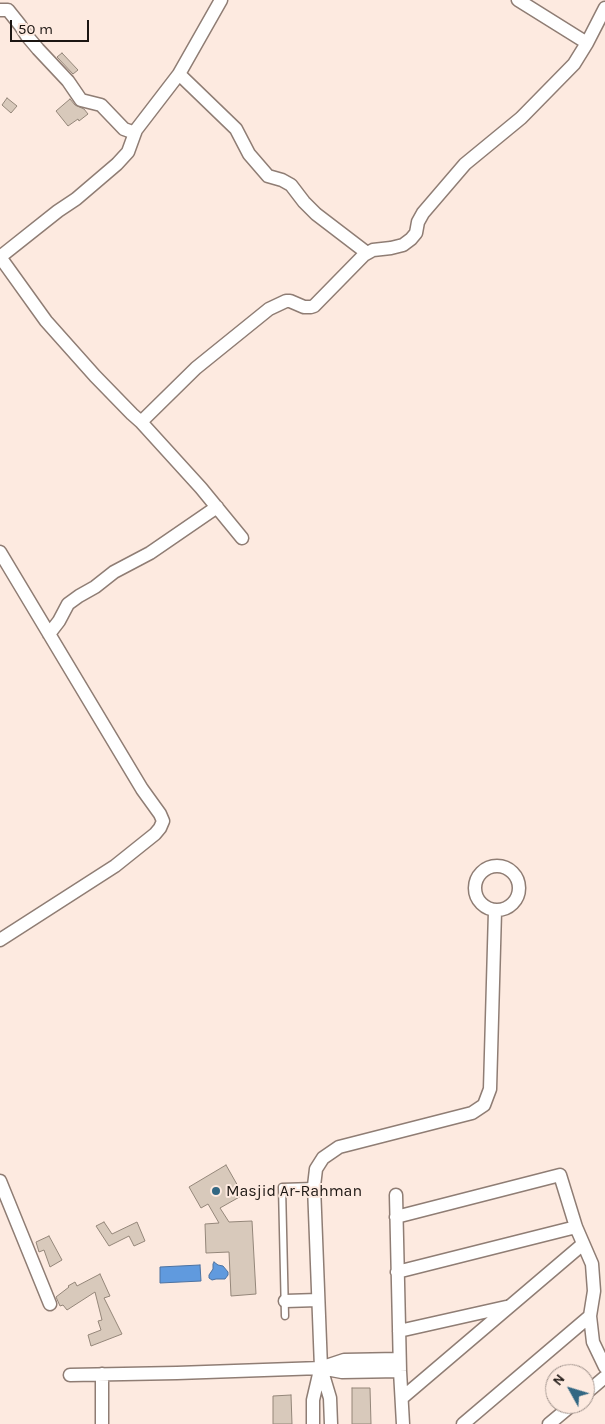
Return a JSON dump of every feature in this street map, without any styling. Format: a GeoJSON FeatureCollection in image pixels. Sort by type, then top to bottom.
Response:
{"type":"FeatureCollection","features":[{"type":"Feature","properties":{"kind":"street"},"geometry":{"type":"LineString","coordinates":[[221,0],[179,74],[135,133],[128,152],[117,164],[76,199],[0,257],[46,321],[95,376],[141,422],[217,507],[242,538]]}},
{"type":"Feature","properties":{"kind":"street"},"geometry":{"type":"LineString","coordinates":[[518,0],[587,43]]}},
{"type":"Feature","properties":{"kind":"street"},"geometry":{"type":"LineString","coordinates":[[141,422],[196,368],[269,309],[290,301],[304,307],[314,306],[367,254],[373,250],[403,245],[411,239],[416,233],[418,222],[423,213],[465,164],[521,118],[574,64],[605,8]]}},
{"type":"Feature","properties":{"kind":"street"},"geometry":{"type":"LineString","coordinates":[[0,10],[8,10],[27,36],[68,82],[81,100],[101,105],[124,129],[135,133]]}},
{"type":"Feature","properties":{"kind":"street"},"geometry":{"type":"LineString","coordinates":[[179,74],[236,129],[249,154],[268,176],[291,184],[304,202],[316,214],[367,254]]}},
{"type":"Feature","properties":{"kind":"street"},"geometry":{"type":"LineString","coordinates":[[49,634],[68,604],[114,572],[150,554],[217,507]]}},
{"type":"Feature","properties":{"kind":"street"},"geometry":{"type":"LineString","coordinates":[[0,552],[163,821],[155,834],[115,866],[0,940]]}},
{"type":"Feature","properties":{"kind":"street"},"geometry":{"type":"LineString","coordinates":[[331,1424],[330,1398],[321,1368],[314,1186],[316,1169],[323,1158],[339,1147],[472,1113],[484,1105],[490,1089],[495,911]]}},
{"type":"Feature","properties":{"kind":"street"},"geometry":{"type":"LineString","coordinates":[[396,1217],[560,1175],[576,1227],[592,1264],[594,1291],[590,1316],[594,1342],[605,1367]]}},
{"type":"Feature","properties":{"kind":"street"},"geometry":{"type":"LineString","coordinates":[[0,1182],[50,1304]]}},
{"type":"Feature","properties":{"kind":"street"},"geometry":{"type":"LineString","coordinates":[[396,1195],[403,1424]]}},
{"type":"Feature","properties":{"kind":"street"},"geometry":{"type":"LineString","coordinates":[[397,1272],[576,1227]]}},
{"type":"Feature","properties":{"kind":"street"},"geometry":{"type":"LineString","coordinates":[[402,1398],[583,1244]]}},
{"type":"Feature","properties":{"kind":"street"},"geometry":{"type":"LineString","coordinates":[[285,1301],[318,1300]]}},
{"type":"Feature","properties":{"kind":"street"},"geometry":{"type":"LineString","coordinates":[[399,1331],[509,1307]]}},
{"type":"Feature","properties":{"kind":"street"},"geometry":{"type":"LineString","coordinates":[[463,1424],[590,1316]]}},
{"type":"Feature","properties":{"kind":"street"},"geometry":{"type":"LineString","coordinates":[[70,1375],[321,1368],[344,1360],[400,1365]]}},
{"type":"Feature","properties":{"kind":"street"},"geometry":{"type":"LineString","coordinates":[[313,1424],[313,1400],[321,1368]]}},
{"type":"Feature","properties":{"kind":"street"},"geometry":{"type":"LineString","coordinates":[[102,1374],[102,1424]]}},
{"type":"Feature","properties":{"kind":"street"},"geometry":{"type":"LineString","coordinates":[[595,1386],[605,1377]]}},
{"type":"Feature","properties":{"kind":"street"},"geometry":{"type":"LineString","coordinates":[[549,1424],[561,1414]]}},
{"type":"Feature","properties":{"kind":"lane"},"geometry":{"type":"LineString","coordinates":[[285,1316],[282,1187],[314,1186]]}},
{"type":"Feature","properties":{"kind":"water"},"geometry":{"type":"Polygon","coordinates":[[[214,1262],[223,1266],[228,1272],[225,1279],[212,1280],[209,1278],[214,1262]]]}},
{"type":"Feature","properties":{"kind":"water"},"geometry":{"type":"Polygon","coordinates":[[[200,1265],[201,1281],[160,1283],[160,1267],[200,1265]]]}},
{"type":"Feature","properties":{"kind":"building"},"geometry":{"type":"Polygon","coordinates":[[[62,53],[78,70],[73,74],[57,57],[62,53]]]}},
{"type":"Feature","properties":{"kind":"building"},"geometry":{"type":"Polygon","coordinates":[[[7,98],[17,106],[11,113],[2,105],[7,98]]]}},
{"type":"Feature","properties":{"kind":"building"},"geometry":{"type":"Polygon","coordinates":[[[70,99],[88,114],[68,126],[56,111],[70,99]]]}},
{"type":"Feature","properties":{"kind":"building"},"geometry":{"type":"Polygon","coordinates":[[[226,1165],[243,1195],[220,1208],[229,1222],[252,1221],[256,1294],[231,1296],[229,1252],[206,1253],[205,1224],[219,1223],[208,1204],[201,1208],[189,1187],[226,1165]]]}},
{"type":"Feature","properties":{"kind":"building"},"geometry":{"type":"Polygon","coordinates":[[[104,1222],[112,1234],[137,1222],[145,1241],[134,1246],[129,1236],[109,1246],[96,1226],[104,1222]]]}},
{"type":"Feature","properties":{"kind":"building"},"geometry":{"type":"Polygon","coordinates":[[[49,1236],[62,1260],[50,1267],[44,1250],[39,1252],[36,1242],[49,1236]]]}},
{"type":"Feature","properties":{"kind":"building"},"geometry":{"type":"Polygon","coordinates":[[[100,1274],[110,1296],[104,1298],[122,1334],[91,1346],[88,1335],[101,1330],[98,1321],[102,1320],[95,1292],[67,1310],[63,1305],[60,1306],[56,1297],[75,1282],[77,1286],[100,1274]]]}},
{"type":"Feature","properties":{"kind":"building"},"geometry":{"type":"Polygon","coordinates":[[[352,1388],[370,1388],[371,1424],[352,1424],[352,1388]]]}},
{"type":"Feature","properties":{"kind":"building"},"geometry":{"type":"Polygon","coordinates":[[[291,1395],[292,1424],[273,1424],[273,1396],[291,1395]]]}},
{"type":"Feature","properties":{"kind":"place","name":"Masjid Ar-Rahman"},"geometry":{"type":"Point","coordinates":[216,1191]}}]}
